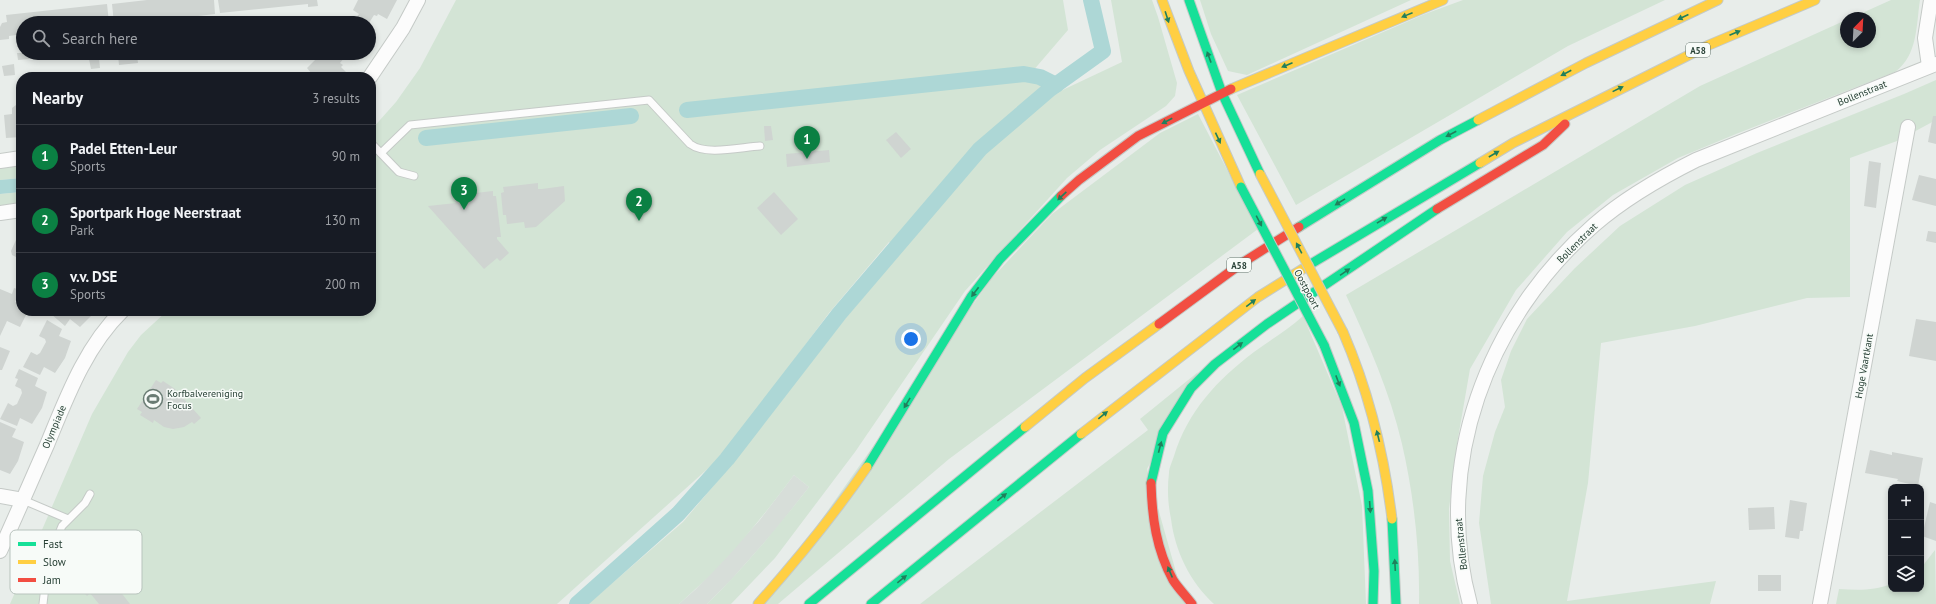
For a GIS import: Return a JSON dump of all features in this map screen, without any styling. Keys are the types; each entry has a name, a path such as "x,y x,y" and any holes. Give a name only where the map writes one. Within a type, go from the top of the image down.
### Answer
{"main road":[{"name":"Oostpoort","path":"1162,0 1172,33 1202,103 1241,187 1324,345 1354,423 1368,491 1374,571 1373,604"},
{"name":"Oostpoort","path":"1189,0 1222,93 1260,174 1352,351 1372,414 1384,461 1393,530 1396,604"},
{"path":"758,604 807,548 846,498 882,445 971,297 1000,259 1044,212 1079,180 1138,136 1222,93 1443,0"},
{"name":"A58","path":"809,604 1085,378 1242,263 1440,140 1586,63 1718,0"},
{"name":"A58","path":"871,604 1111,409 1258,297 1337,247 1513,143 1709,45 1816,0"},
{"name":"A58","path":"1192,604 1173,580 1156,539 1152,514 1151,482 1164,433 1191,388 1215,364 1267,324 1442,206 1543,145 1583,107"}],"street":[{"path":"373,72 403,28 418,0"},
{"path":"1931,0 1925,44 1932,65"},
{"name":"Bollenstraat","path":"1470,604 1459,546 1458,513 1459,479 1470,418 1486,374 1504,334 1542,280 1594,224 1624,201 1670,173 1696,160 1932,65"},
{"name":"Hoge Vaartkant","path":"1820,604 1908,127"},
{"path":"0,160 16,158"},
{"path":"0,213 16,211"},
{"name":"Olympiade","path":"0,551 82,366 100,338 118,316"},
{"path":"0,496 23,500"}],"lane":[{"path":"381,153 410,125 649,100 690,144 698,149 708,150 760,146"},
{"path":"376,148 398,172 414,176"},
{"path":"60,530 68,519 85,503 90,494"},
{"path":"23,500 68,519"},
{"path":"43,604 44,594"}],"shaded area":[{"path":"794,475 809,487 777,528 731,580 707,604 679,604 696,589 759,521"}],"green space":[{"path":"456,0 1063,0 1068,30 1026,79 1041,83 1046,88 1045,93 989,136 894,247 889,242 829,313 723,455 557,604 10,604 14,594 142,594 142,530 42,530 92,414 128,352 141,335 162,316 376,316 376,124 396,102 420,68"},
{"path":"1111,0 1152,0 1177,83 1175,96 1166,106 1100,150 1067,178 965,291 855,452 775,558 731,604 707,604 760,547 809,487 794,475 726,559 679,604 588,604 683,522 736,459 844,320 995,141 1052,95 1122,62"},
{"path":"1200,0 1411,0 1247,75 1228,71 1211,34"},
{"path":"1463,0 1665,0 1568,46 1296,205 1237,95 1425,14"},
{"path":"1891,0 1920,0 1915,39 1912,49 1903,65 1895,72 1678,158 1613,195 1567,232 1516,290 1470,369 1458,438 1449,509 1450,561 1460,604 1419,604 1417,544 1413,504 1402,444 1385,387 1346,295 1700,86 1840,23 1840,48 1876,48 1876,12 1864,12"},
{"path":"1936,80 1936,120 1897,141 1850,158 1850,297 1807,298 1695,326 1601,343 1588,483 1567,601 1716,581 1710,604 1491,604 1479,523 1483,476 1495,432 1505,407 1501,380 1511,351 1527,319 1575,268 1620,226 1685,185 1757,153"},
{"path":"1198,114 1258,229 949,459 778,604 762,604 991,279 1052,214 1160,133"},
{"path":"16,162 16,178 0,180 0,164"},
{"path":"16,192 16,206 0,208 0,194"},
{"path":"1303,316 1342,407 1362,506 1366,604 1214,604 1205,595 1191,576 1176,543 1169,502 1168,485 1170,467 1187,425 1205,398 1216,385 1241,363"},
{"path":"1198,372 1147,469 1185,604 920,604 1148,430 1140,419"},
{"path":"1935,550 1936,604 1836,604 1839,589 1872,589 1888,585 1888,592 1924,592 1924,564"}],"water":[{"path":"16,178 16,192 0,194 0,180"}],"building":[{"path":"147,0 214,0 215,14 198,16 113,16 112,4"},
{"path":"218,0 317,0 318,6 308,7 308,4 220,13"},
{"path":"358,0 397,0 387,19 378,14 377,16 357,16 359,14 353,10"},
{"path":"107,4 108,16 16,16 16,35 9,36 9,39 0,40 0,27 2,23 7,22 6,15"},
{"path":"89,60 99,60 100,68 91,69"},
{"path":"118,60 138,60 138,63 119,65"},
{"path":"315,60 342,60 340,63 343,65 341,67 346,72 310,72 307,68"},
{"path":"14,64 15,75 4,76 2,66"},
{"path":"16,105 16,137 6,138 4,115 12,114 12,108"},
{"path":"1933,116 1936,116 1936,144 1928,142"},
{"path":"764,126 771,126 773,140 765,141"},
{"path":"896,132 911,149 901,158 886,140"},
{"path":"829,150 830,162 787,167 786,154"},
{"path":"1869,161 1881,163 1876,208 1864,206"},
{"path":"1919,175 1936,179 1936,206 1912,200"},
{"path":"538,183 538,189 564,186 565,201 536,227 525,228 524,222 507,224 506,215 503,215 501,193 504,192 503,187"},
{"path":"493,191 493,196 496,196 501,237 497,237 497,239 509,253 500,261 497,258 484,269 428,206 456,203 455,201 459,200 458,195"},
{"path":"774,192 798,219 781,235 757,208"},
{"path":"1928,231 1936,232 1936,243 1926,241"},
{"path":"16,240 16,257 12,255 11,251"},
{"path":"14,288 16,289 16,316 26,316 20,327 7,321 0,336 0,289 12,294"},
{"path":"53,316 91,316 80,327 70,319 65,326"},
{"path":"1916,319 1936,322 1936,361 1909,356"},
{"path":"47,320 62,329 59,336 71,341 65,358 55,373 44,367 40,375 23,367 31,352 37,355 40,353 46,342 45,339 39,336"},
{"path":"0,347 10,351 2,370 0,370"},
{"path":"19,369 38,378 35,386 47,392 42,408 32,424 20,418 17,426 0,419 8,403 13,406 17,404 22,393 21,389 15,386 18,379 15,378"},
{"path":"156,380 161,383 163,381 175,389 201,418 194,424 192,422 184,427 173,429 164,427 154,420 153,423 140,415 142,412 137,409"},
{"path":"0,422 16,429 12,437 24,442 18,461 10,474 0,470"},
{"path":"1870,450 1892,455 1892,452 1923,458 1918,484 1910,484 1897,481 1898,479 1865,473"},
{"path":"1790,500 1807,503 1803,531 1800,531 1799,539 1785,537"},
{"path":"1930,502 1936,504 1936,541 1924,537 1924,528"},
{"path":"1774,507 1775,529 1749,530 1748,508"},
{"path":"1758,575 1781,575 1781,591 1758,591"},
{"path":"91,594 122,594 130,604 99,604"}],"waterway":[{"path":"577,604 678,514 727,459 839,314 980,149 1050,89 1103,51 1091,0"},
{"path":"687,110 1024,74 1040,77 1056,85"},
{"path":"426,138 631,116"}],"traffic: fast":[{"path":"1189,0 1222,93 1260,174"},
{"path":"1299,227 1440,140 1478,120"},
{"path":"1309,265 1480,163"},
{"path":"1241,187 1324,345"},
{"path":"867,467 971,297 1000,259 1061,196"},
{"path":"1151,483 1163,433 1191,388 1215,364 1267,324 1437,209"},
{"path":"1324,345 1354,423 1368,491 1374,571 1373,604"},
{"path":"809,604 1025,427"},
{"path":"871,604 1081,434"},
{"path":"1392,519 1396,604"}],"traffic: slow":[{"path":"1162,0 1189,71 1241,187"},
{"path":"1231,89 1443,0"},
{"path":"1478,120 1586,63 1718,0"},
{"path":"1480,163 1513,143 1709,45 1815,0"},
{"path":"1260,174 1343,332"},
{"path":"1081,434 1258,297 1309,265"},
{"path":"1025,427 1085,378 1159,324"},
{"path":"1343,332 1368,400 1385,470 1392,519"},
{"path":"758,604 815,537 867,467"}],"traffic: jam":[{"path":"1061,196 1079,180 1138,136 1231,89"},
{"path":"1437,209 1543,145 1565,124"},
{"path":"1159,324 1242,263 1299,227"},
{"path":"1151,483 1152,508 1156,533 1163,557 1173,580 1192,604"}],"place":[{"name":"Padel Etten-Leur","path":"807,159"},
{"name":"v.v. DSE","path":"464,210"},
{"name":"Sportpark Hoge Neerstraat","path":"639,221"},
{"name":"Korfbalvereniging Focus","path":"153,399"}]}
